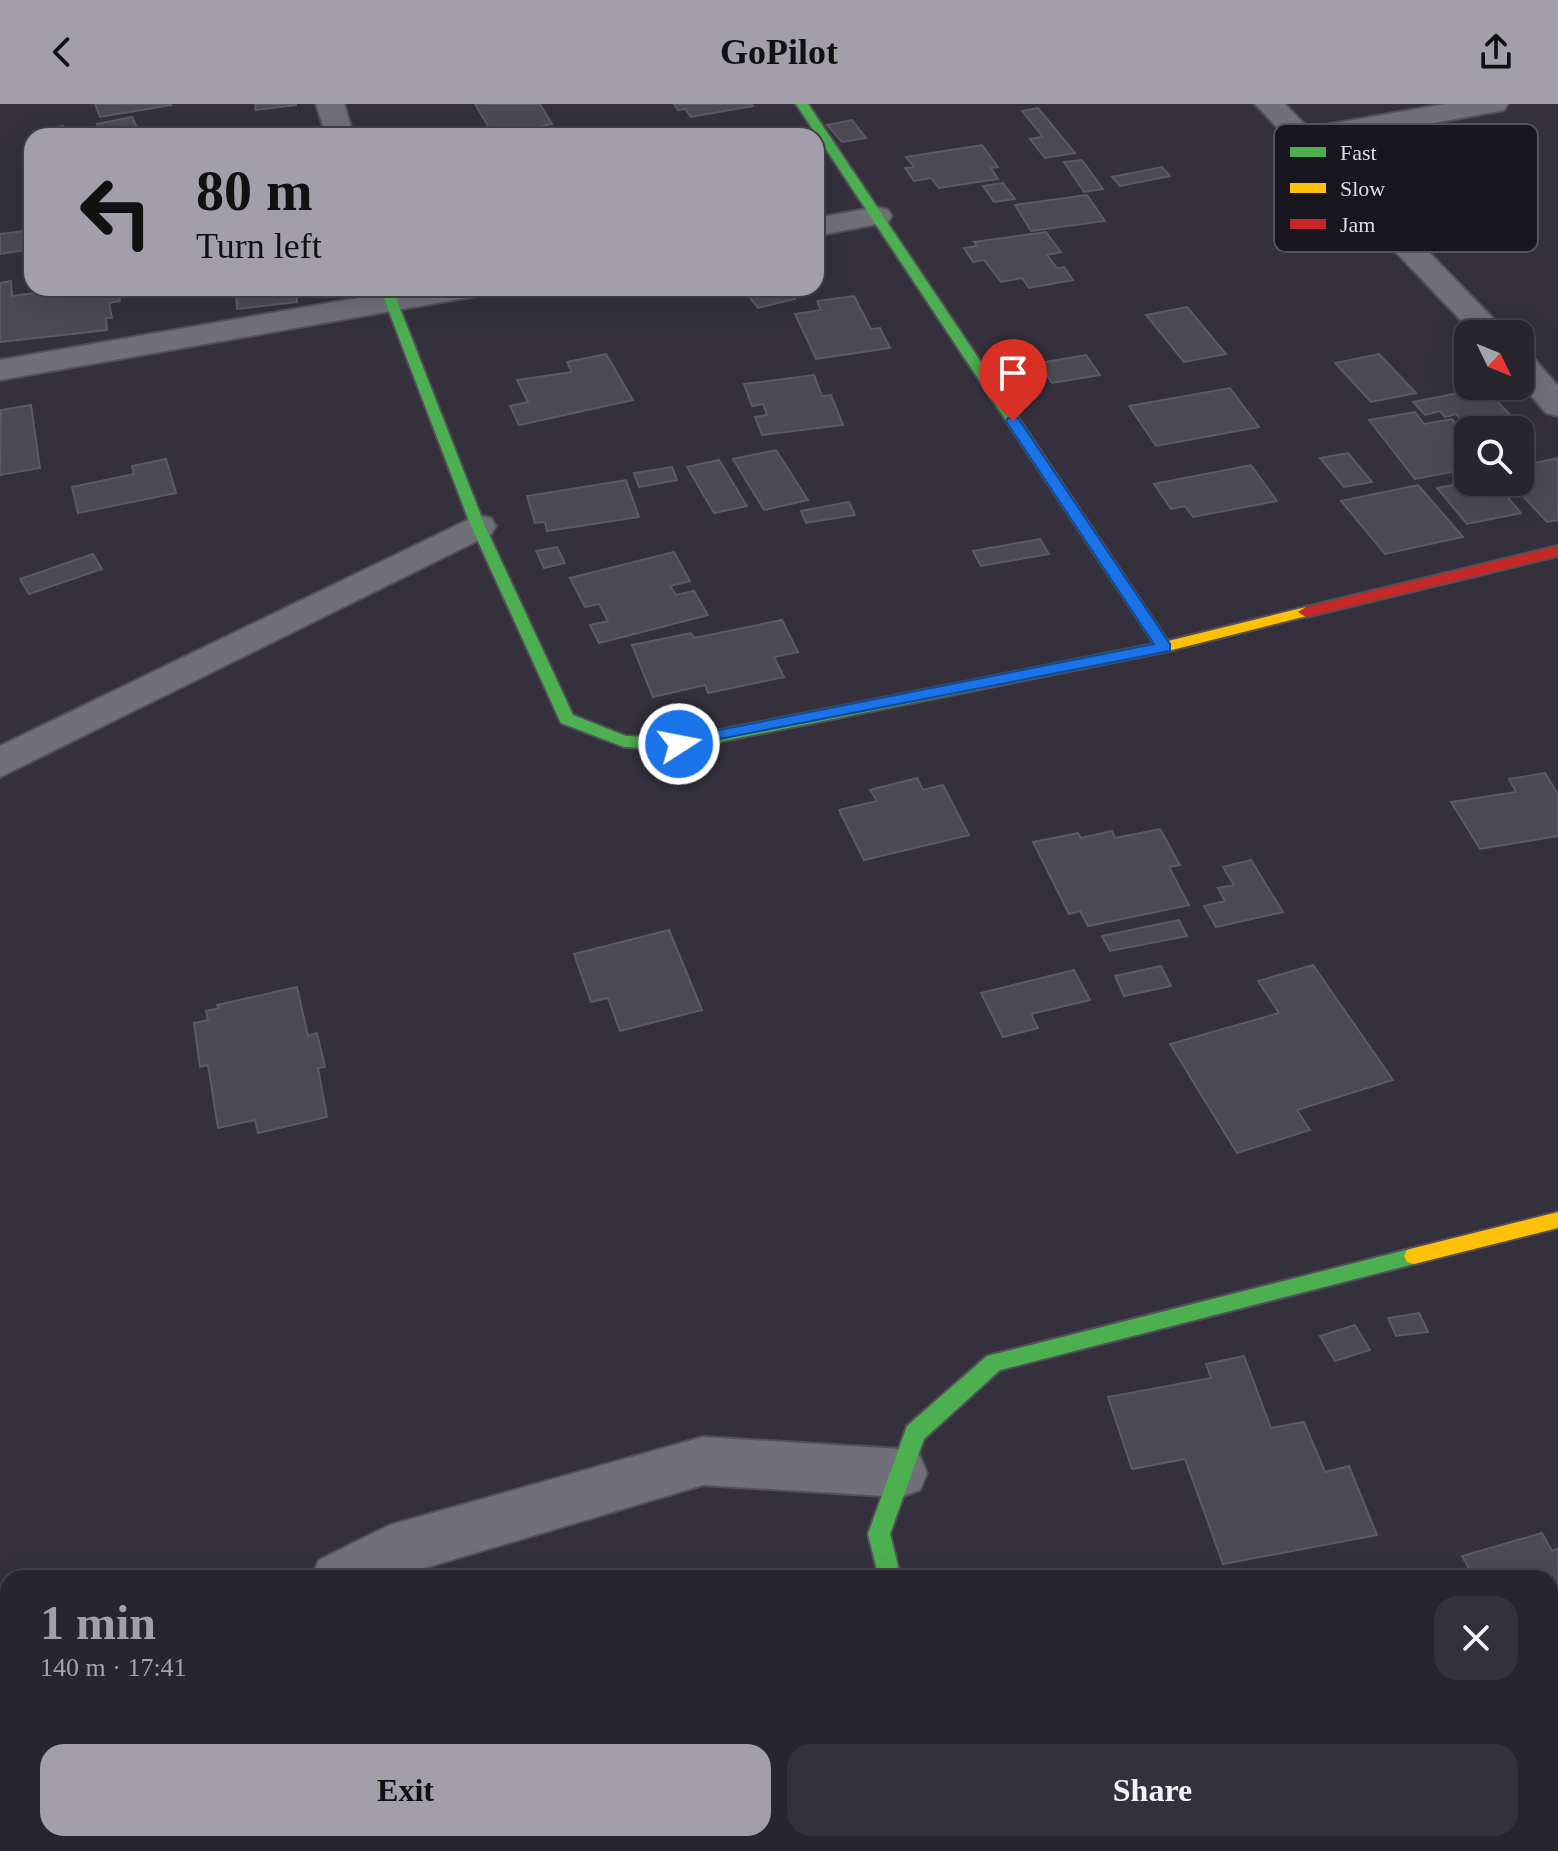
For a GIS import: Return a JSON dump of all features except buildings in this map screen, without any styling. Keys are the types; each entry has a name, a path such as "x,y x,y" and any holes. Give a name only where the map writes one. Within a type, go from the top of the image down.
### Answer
{"street":[{"path":"330,104 338,128"},
{"path":"802,104 818,128"},
{"path":"1269,104 1287,124"},
{"path":"1380,124 1494,104"},
{"path":"824,137 1164,647"},
{"path":"824,226 877,216"},
{"path":"1412,252 1478,320"},
{"path":"0,370 383,296"},
{"path":"388,296 478,526 567,719 624,741 679,744 1164,647 1558,551"},
{"path":"1534,379 1558,406"},
{"path":"0,763 478,526"},
{"path":"888,1570 879,1534 915,1433 994,1362 1558,1220"},
{"path":"353,1570 390,1550 703,1461 901,1473"}],"traffic: fast":[{"path":"802,104 818,128"},
{"path":"824,137 1164,647"},
{"path":"389,296 478,526 567,719 624,741 679,744 975,685"},
{"path":"888,1570 879,1534 915,1433 994,1362 1414,1256"}],"traffic: slow":[{"path":"975,685 1164,647 1306,612"},
{"path":"1414,1256 1558,1220"}],"traffic: jam":[{"path":"1306,612 1558,551"}],"route":[{"path":"679,744 1164,647 1013,421"}]}
